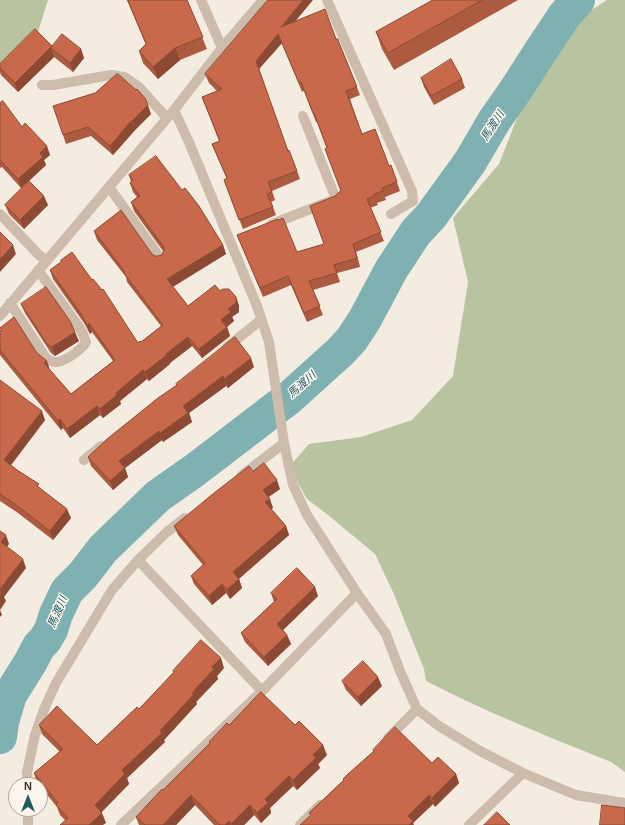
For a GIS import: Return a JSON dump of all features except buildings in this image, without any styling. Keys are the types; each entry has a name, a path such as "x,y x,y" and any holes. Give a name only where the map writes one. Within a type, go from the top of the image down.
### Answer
{"street":[{"path":"201,0 222,48"},
{"path":"0,316 174,110 222,48 263,0"},
{"path":"327,0 412,191 413,201 391,214"},
{"path":"42,85 53,85 111,75 124,77 140,87 167,118"},
{"path":"174,110 233,240 269,342 284,443 293,485 306,515 386,634 417,709 439,726 480,752 522,773 576,795 625,803"},
{"path":"265,227 336,199 303,116"},
{"path":"109,187 161,259"},
{"path":"0,214 38,254 47,261"},
{"path":"10,303 46,358 51,361 57,362 66,359 84,346 86,342 84,334 38,270"},
{"path":"218,353 261,320"},
{"path":"84,460 108,440"},
{"path":"235,481 284,443"},
{"path":"28,777 35,735 45,707 56,683 112,590 138,560 167,532 192,514"},
{"path":"138,560 262,691"},
{"path":"121,825 262,691 358,593"},
{"path":"383,742 417,709"},
{"path":"469,825 522,773"},
{"path":"300,825 328,797"}],"green space":[{"path":"0,0 48,0 33,48 0,74"},
{"path":"607,0 625,0 625,772 611,762 495,714 426,681 424,669 393,592 375,554 307,499 289,467 309,444 361,437 412,420 453,376 468,282 453,218 499,164 523,103 570,24"}],"waterway":[{"name":"馬渡川","path":"0,737 2,722 10,695 39,646 51,630 56,614 67,591 83,575 103,549 158,496 195,470 289,398 340,352 352,339 365,319 391,270 416,232 431,216 470,162 494,121 564,16 578,0"}]}
